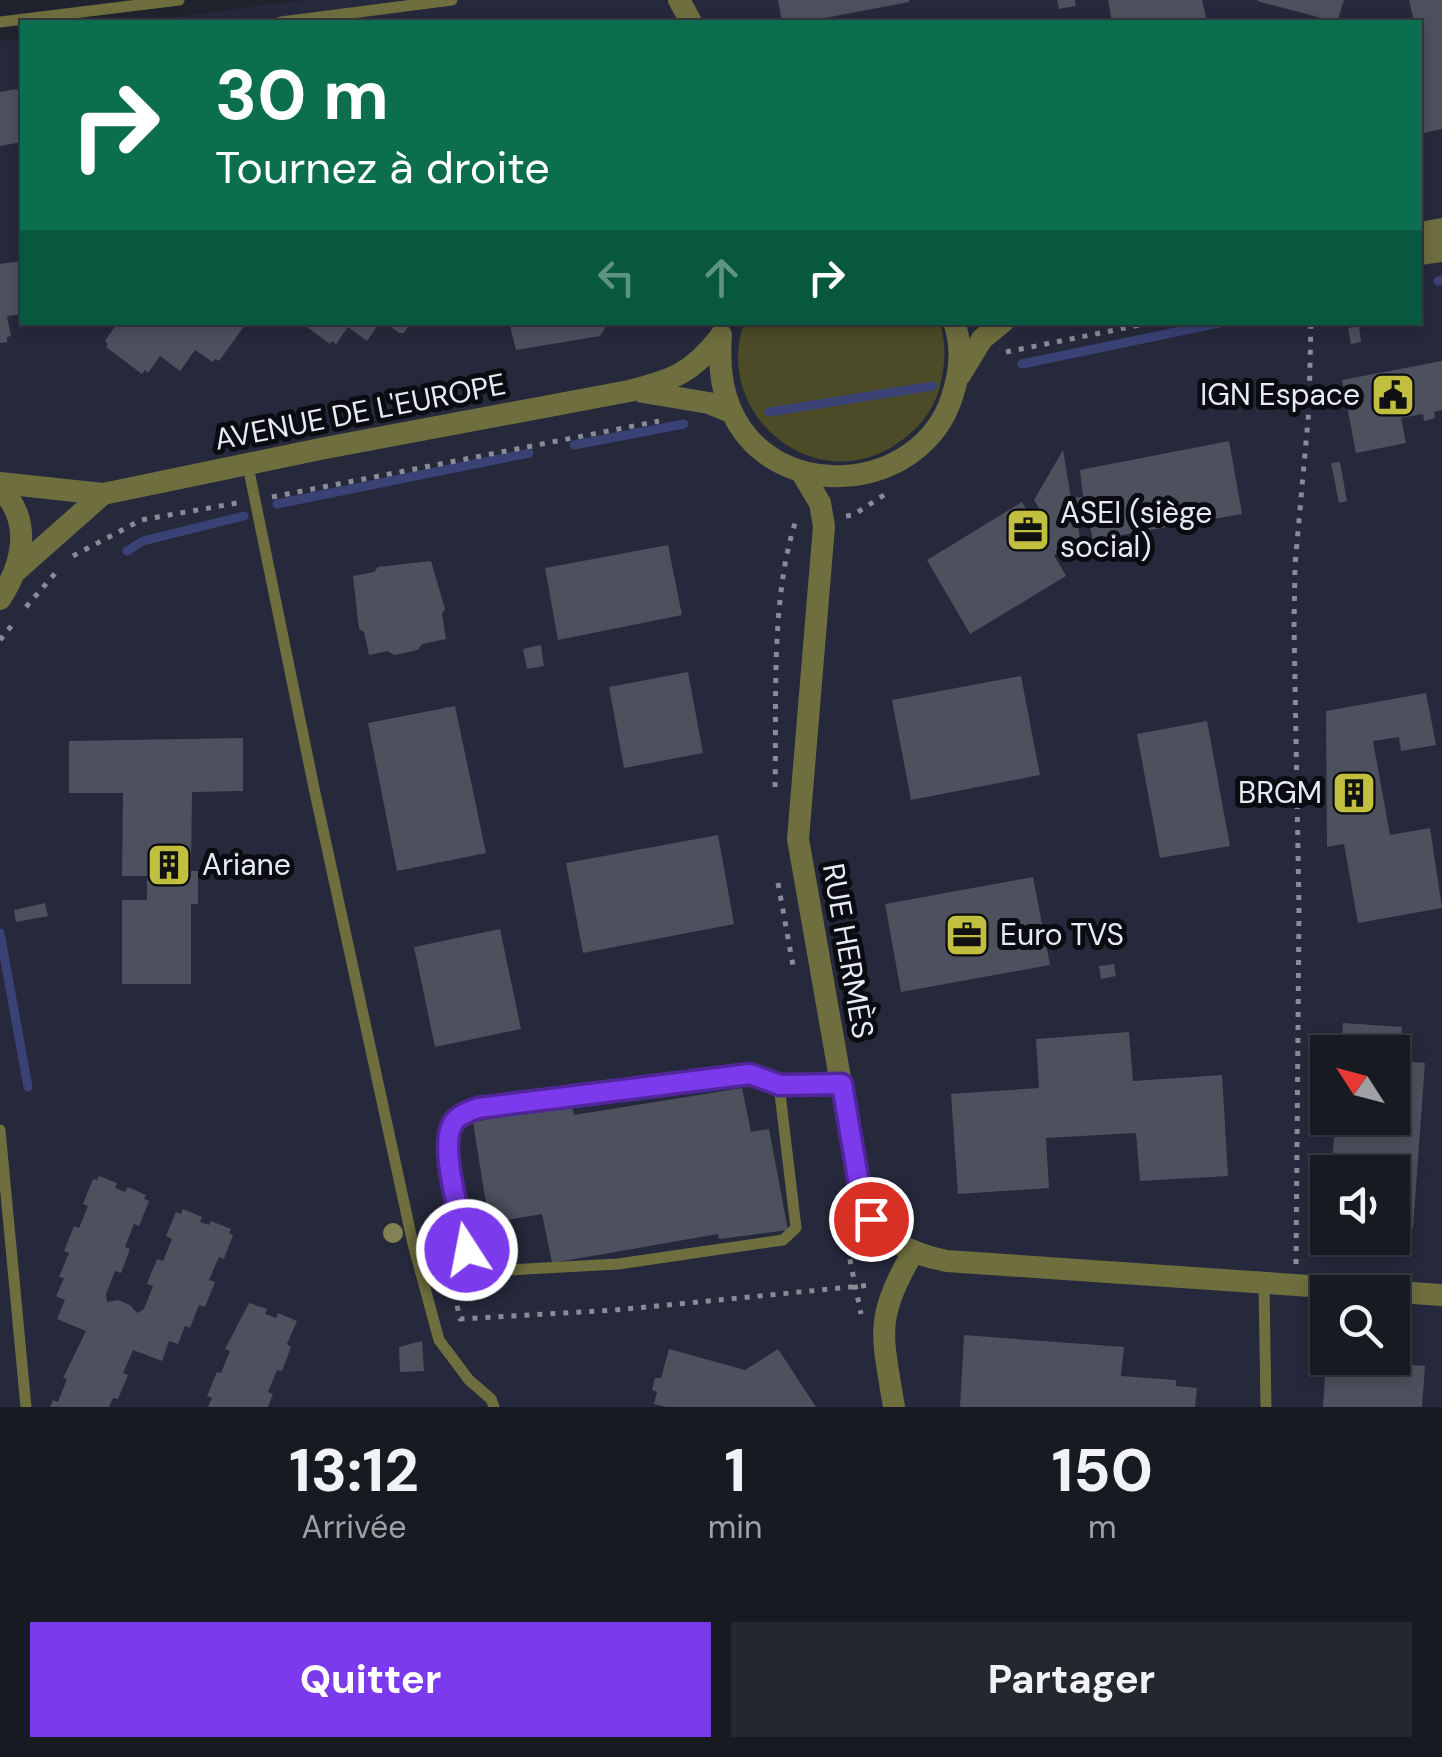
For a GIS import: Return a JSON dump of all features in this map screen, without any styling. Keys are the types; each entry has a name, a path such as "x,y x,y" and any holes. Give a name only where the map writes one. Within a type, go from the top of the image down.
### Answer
{"street":[{"path":"955,325 960,375"},
{"path":"722,330 720,375 732,412 749,438 773,458 802,472 829,478 858,477 895,465 926,442 948,411 960,375 982,340 1000,325"},
{"name":"AVENUE DE L'EUROPE","path":"0,486 103,494 630,391 671,381 688,371 722,330"},
{"name":"AVENUE DE L'EUROPE","path":"630,391 709,403 732,412"},
{"name":"RUE HERMÈS","path":"802,472 826,522 798,839 862,1202 882,1232 913,1252 946,1261 1442,1295"},
{"path":"826,522 846,487 858,477"},
{"name":"AVENUE DE L'EUROPE","path":"0,486 14,506 21,528 16,571"},
{"name":"AVENUE DE L'EUROPE","path":"0,599 16,571 103,494"},
{"path":"894,1407 882,1331 894,1285 913,1252"}],"lane":[{"path":"0,22 179,0"},
{"path":"297,20 452,0"},
{"path":"248,466 318,808 413,1244 438,1340 494,1407"},
{"path":"780,1085 796,1228 783,1240 618,1264 490,1271 475,1264 467,1250 447,1146 451,1126 461,1114 478,1108 750,1074 780,1085 842,1084"},
{"path":"0,1130 26,1407"},
{"path":"1264,1284 1266,1407"}],"path":[{"path":"992,354 1140,325"},
{"path":"1296,1287 1299,908 1294,626 1311,325"},
{"path":"0,640 66,560 141,520 669,419"},
{"path":"826,522 854,516 885,494"},
{"path":"413,1244 444,1242 460,1318 615,1310 848,1285 894,1285"}],"shaded area":[{"path":"306,0 1442,0 1442,1407 0,1407 0,41 20,38 20,325 1422,325 1422,20 152,20"},
{"path":"744,325 940,325 944,340 936,398 911,432 867,458 835,461 805,454 778,439 757,416 743,389 738,357"}],"building":[{"path":"778,0 909,0 814,20 782,20"},
{"path":"1057,0 1075,0 1076,6 1059,9"},
{"path":"1108,0 1202,0 1207,20 1112,20"},
{"path":"1257,0 1344,0 1338,20 1329,20"},
{"path":"1409,0 1442,0 1442,129 1422,134 1422,20 1414,20"},
{"path":"16,89 20,93 20,142 0,146 0,92"},
{"path":"20,261 20,314 7,316 11,336 0,343 0,264"},
{"path":"116,325 245,325 219,361 213,362 195,350 180,371 160,356 148,373 145,370 142,374 106,347 105,341"},
{"path":"304,325 378,325 367,341 348,327 336,344 330,344"},
{"path":"388,325 409,325 404,333"},
{"path":"510,325 607,325 600,336 516,350"},
{"path":"1359,326 1361,342 1351,344 1348,328"},
{"name":"IGN Espace","path":"1442,361 1442,410 1434,412 1435,418 1424,421 1423,414 1401,418 1406,443 1356,453 1342,380"},
{"name":"ASEI (siège social)","path":"1229,441 1242,514 1093,540 1086,509 1076,515 1080,538 1054,555 1066,576 970,634 927,560 1022,502 1033,521 1043,515 1034,500 1063,450 1071,498 1083,497 1080,470"},
{"path":"1340,462 1347,501 1339,503 1331,463"},
{"path":"668,545 682,615 558,640 545,568"},
{"path":"431,561 445,609 442,614 446,639 394,655 388,651 369,655 364,632 359,629 353,576 374,572 378,567"},
{"path":"541,645 544,666 527,669 523,649"},
{"path":"688,672 703,753 624,768 609,687"},
{"path":"1021,676 1040,775 911,800 892,700"},
{"path":"1426,693 1436,745 1401,751 1399,737 1373,741 1390,835 1430,828 1442,908 1358,923 1344,844 1327,847 1326,711"},
{"path":"455,706 486,853 397,871 368,723"},
{"path":"1207,721 1230,846 1160,858 1137,734"},
{"name":"Ariane","path":"243,738 243,791 192,792 191,871 198,871 198,904 191,904 191,984 122,984 122,900 147,900 147,876 122,876 123,793 69,793 69,741"},
{"path":"718,835 734,924 583,953 566,863"},
{"name":"Euro TVS","path":"1033,877 1050,965 901,992 885,904"},
{"path":"45,903 48,916 16,922 14,910"},
{"path":"500,929 521,1029 435,1047 414,947"},
{"path":"1114,964 1116,976 1101,979 1099,966"},
{"path":"1343,1023 1402,1027 1402,1035 1342,1035"},
{"path":"1129,1032 1133,1081 1222,1075 1228,1176 1140,1181 1136,1133 1046,1138 1049,1188 958,1194 951,1094 1039,1088 1036,1039"},
{"path":"1410,1062 1425,1063 1413,1228 1410,1155 1333,1155 1334,1135 1410,1135"},
{"path":"742,1088 751,1132 769,1129 788,1230 719,1239 718,1234 552,1263 542,1214 489,1223 473,1122 572,1105 574,1115"},
{"path":"99,1176 117,1183 115,1188 125,1192 128,1187 146,1195 144,1199 149,1201 139,1226 134,1224 125,1247 130,1249 121,1273 115,1271 107,1302 118,1300 137,1313 144,1309 153,1286 147,1284 157,1259 163,1261 172,1239 166,1236 176,1212 181,1214 183,1209 202,1217 200,1222 209,1225 211,1221 231,1229 229,1233 233,1235 224,1259 219,1257 209,1280 215,1282 205,1307 199,1305 178,1344 169,1341 162,1361 133,1350 118,1399 113,1398 109,1407 50,1407 53,1400 58,1402 67,1379 63,1378 86,1331 57,1319 65,1300 56,1296 69,1253 64,1251 88,1206 83,1204 93,1179"},
{"path":"249,1303 267,1309 265,1314 276,1318 278,1313 297,1321 282,1371 277,1370 268,1392 273,1394 268,1407 208,1407 212,1398 207,1396 230,1351 225,1349"},
{"path":"964,1335 1124,1347 1121,1376 1176,1380 1176,1386 1197,1388 1195,1407 960,1407"},
{"path":"422,1341 424,1371 400,1372 399,1347"},
{"path":"669,1349 745,1370 778,1349 816,1407 654,1404 655,1378 661,1378"},
{"path":"1410,1365 1425,1366 1422,1407 1323,1407 1325,1375 1410,1375"}],"waterway":[{"path":"1438,281 1442,280"},
{"path":"1022,364 1210,325"},
{"path":"769,412 933,386"},
{"path":"574,445 684,424"},
{"path":"277,504 529,453"},
{"path":"127,551 143,541 244,516"},
{"path":"0,933 28,1087"}],"place":[{"name":"IGN Espace","path":"1393,395"},
{"name":"ASEI (siège social)","path":"1028,530"},
{"name":"BRGM","path":"1354,793"},
{"name":"Ariane","path":"169,865"},
{"name":"Euro TVS","path":"967,935"}],"route":[{"path":"467,1250 447,1146 451,1126 461,1114 478,1108 750,1074 780,1085 842,1084 862,1202 871,1219"}]}
